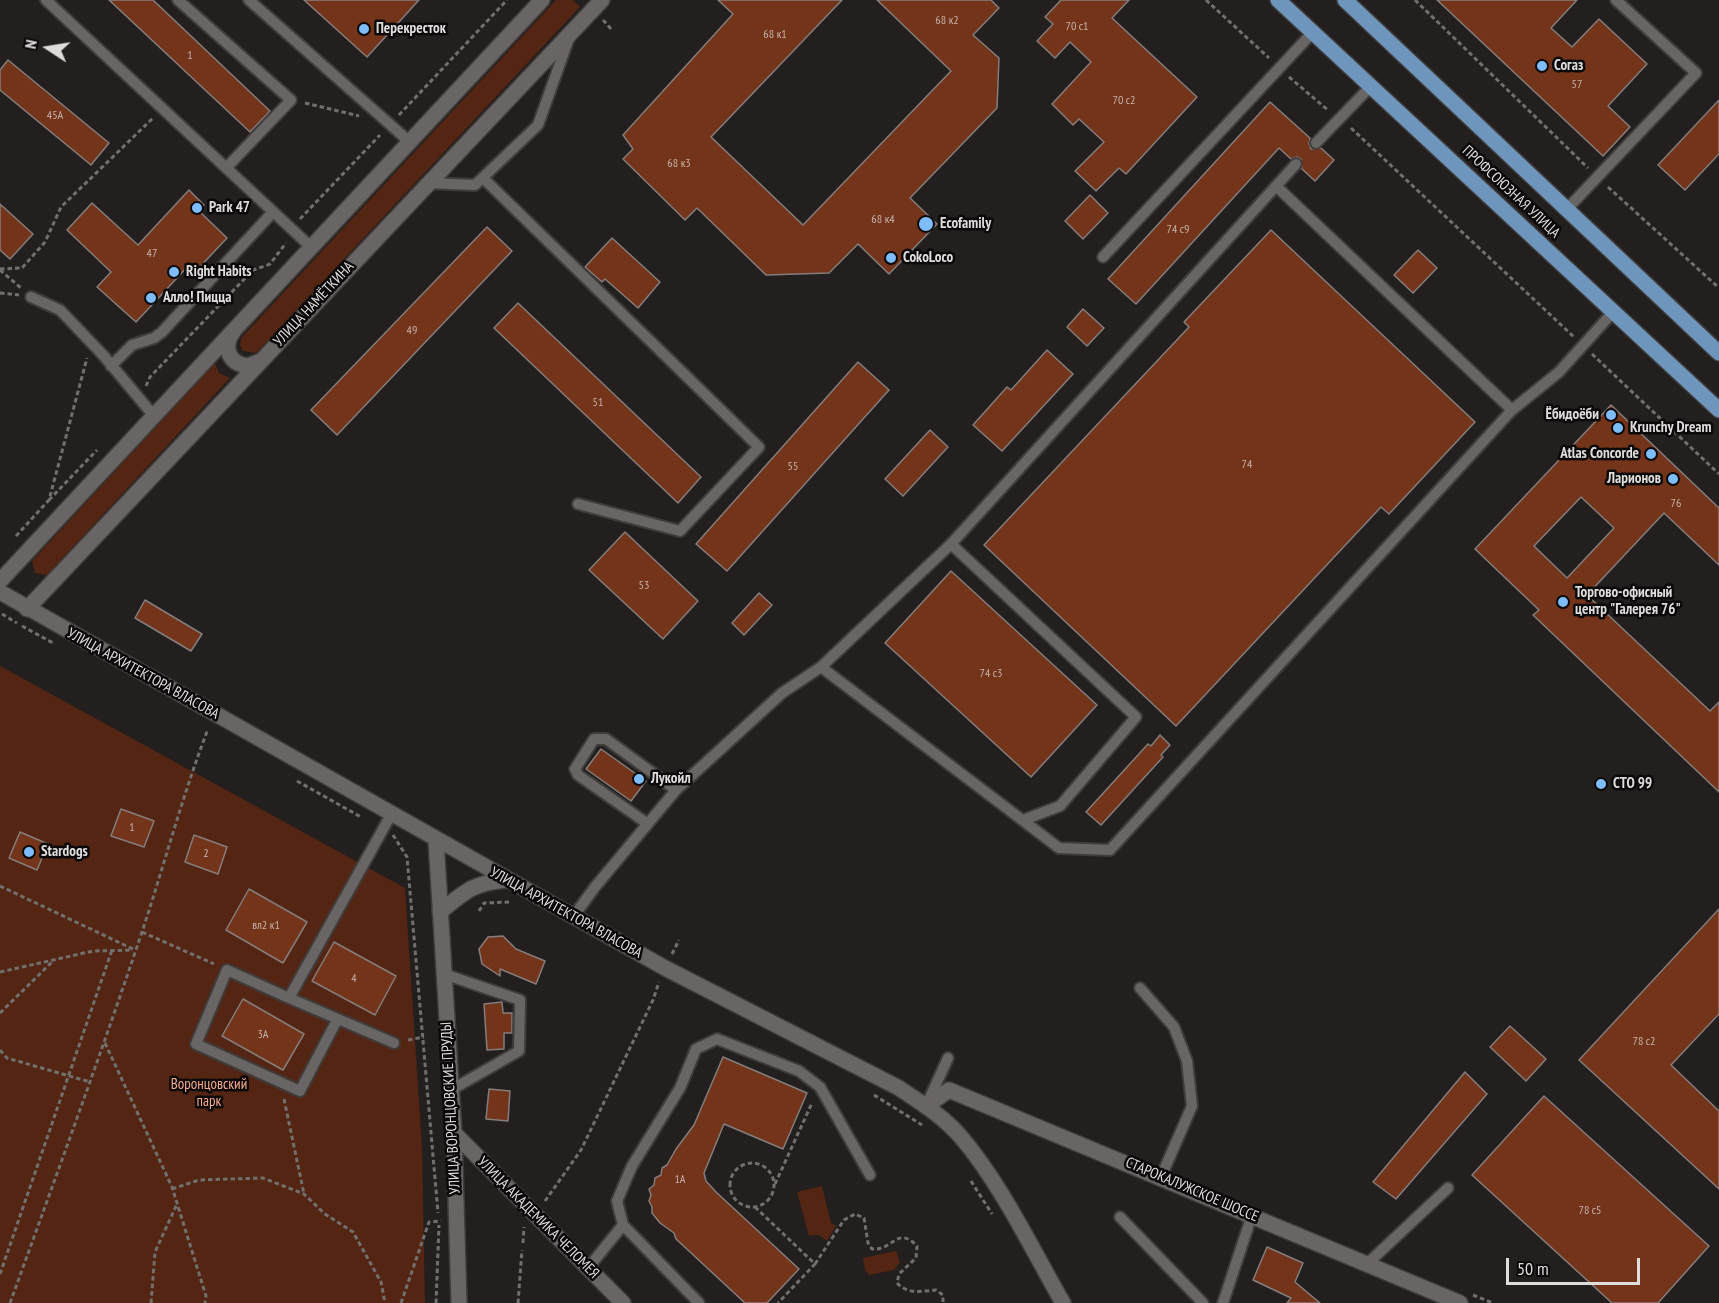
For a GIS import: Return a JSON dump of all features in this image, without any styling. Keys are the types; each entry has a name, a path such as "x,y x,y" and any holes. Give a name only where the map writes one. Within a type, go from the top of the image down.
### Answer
{"main road":[{"name":"ПРОФСОЮЗНАЯ УЛИЦА","path":"1278,0 1719,410"},
{"name":"ПРОФСОЮЗНАЯ УЛИЦА","path":"1345,0 1568,208 1719,353"}],"street":[{"path":"0,581 542,0"},
{"name":"УЛИЦА НАМЁТКИНА","path":"27,609 602,0"},
{"path":"233,332 227,344 230,357 235,362 248,366 261,361"},
{"name":"УЛИЦА АРХИТЕКТОРА ВЛАСОВА","path":"0,592 573,917 665,968 870,1071 926,1106 960,1137 995,1186 1063,1303"},
{"name":"УЛИЦА ВОРОНЦОВСКИЕ ПРУДЫ","path":"436,840 454,1133 459,1303"},
{"path":"440,912 468,889 485,881 508,880"},
{"name":"СТАРОКАЛУЖСКОЕ ШОССЕ","path":"926,1106 949,1090 1460,1303"},
{"name":"УЛИЦА АКАДЕМИКА ЧЕЛОМЕЯ","path":"454,1133 623,1303"}],"lane":[{"path":"46,0 311,247"},
{"path":"178,0 291,100 226,167"},
{"path":"249,0 411,143"},
{"path":"1568,208 1696,73 1616,0"},
{"path":"427,183 479,182 538,125 571,32"},
{"path":"1103,257 1312,32"},
{"path":"1316,143 1371,86"},
{"path":"573,917 595,887 676,790 782,693 821,667 951,544 1296,164"},
{"path":"479,182 759,447 680,531 578,504"},
{"path":"1276,186 1512,410"},
{"path":"111,366 132,345 154,338 162,332 273,212"},
{"path":"31,297 60,310 91,342 154,416"},
{"path":"821,667 1059,848 1110,850 1512,410 1559,372 1614,311"},
{"path":"951,544 1136,717 1060,806 1023,820"},
{"path":"648,824 578,776 575,769 577,762 594,739 606,738 676,790"},
{"path":"289,998 392,813"},
{"path":"337,1020 300,1091 196,1044 227,970 394,1043"},
{"path":"444,974 520,1000 519,1051 451,1090"},
{"path":"1140,988 1174,1027 1187,1061 1192,1106 1161,1177"},
{"path":"699,1303 623,1225 617,1201 632,1166 680,1088 696,1049 717,1039 799,1071 820,1087 870,1175"},
{"path":"926,1106 948,1058"},
{"path":"1366,1264 1448,1188"},
{"path":"1223,1303 1252,1215"},
{"path":"1120,1217 1203,1303"},
{"path":"588,1268 623,1225"}],"path":[{"path":"139,398 150,377 253,270 270,264 286,244 291,229 507,0"},
{"path":"1206,0 1322,107 1341,118 1719,474"},
{"path":"1415,0 1598,177 1719,288"},
{"path":"601,18 612,30"},
{"path":"291,100 391,124"},
{"path":"0,269 22,268 45,242 62,207 163,109"},
{"path":"0,269 31,297"},
{"path":"49,500 91,342"},
{"path":"16,537 98,449"},
{"path":"10,1303 142,932 208,729 218,734"},
{"path":"287,775 396,837 407,857 439,1221 436,1303"},
{"path":"0,886 135,950"},
{"path":"142,932 227,970"},
{"path":"533,1214 581,1150 653,1000 679,940"},
{"path":"0,972 56,959 112,950 135,950"},
{"path":"0,1274 112,950"},
{"path":"0,1013 56,959"},
{"path":"104,1041 172,1189 206,1296 205,1303"},
{"path":"0,1052 8,1058 90,1082"},
{"path":"280,1083 304,1194"},
{"path":"774,1186 770,1172 757,1164 742,1166 736,1171 730,1185 735,1199 748,1207 755,1207 769,1200 820,1087"},
{"path":"172,1189 199,1180 263,1178 304,1194 325,1214 353,1232 381,1282 385,1303"},
{"path":"151,1303 155,1252 177,1204"},
{"path":"755,1207 815,1264"},
{"path":"778,1303 815,1264 844,1220 855,1214 864,1218 868,1243 872,1250 878,1250 901,1237 910,1238 917,1246 916,1258 899,1274 897,1283 903,1289 915,1292 936,1290 943,1295 943,1303"},
{"path":"401,1303 429,1222"},
{"path":"518,1303 522,1250"}],"green space":[{"path":"556,0 573,0 580,7 256,353 243,351 240,345 241,338"},
{"path":"215,363 219,373 230,378 47,575 35,573 32,561"},
{"name":"Воронцовский парк","path":"0,666 405,888 422,1147 425,1303 0,1303"},
{"path":"822,1186 831,1223 836,1226 827,1241 819,1235 809,1236 797,1192"},
{"path":"896,1251 900,1262 894,1270 869,1275 865,1270 863,1258"}],"building":[{"path":"109,0 153,0 270,111 250,132"},
{"name":"Перекресток","path":"304,0 419,0 367,57"},
{"path":"718,0 842,0 711,137 803,225 951,71 877,0 991,0 999,8 973,35 999,58 997,108 910,198 937,224 889,274 858,244 829,273 766,275 697,208 685,220 623,159 633,149 623,135 733,14"},
{"path":"1061,0 1129,0 1112,18 1197,97 1126,174 1119,168 1096,191 1075,171 1104,142 1079,119 1073,125 1052,104 1091,62 1070,42 1055,58 1037,41 1053,24 1045,17"},
{"path":"1437,0 1577,0 1551,28 1572,47 1599,19 1647,64 1608,106 1630,127 1603,156"},
{"path":"8,60 109,143 91,165 0,90 0,70"},
{"path":"1719,100 1719,154 1685,190 1658,165"},
{"path":"1270,102 1310,138 1311,149 1321,148 1334,160 1315,181 1302,169 1301,159 1297,157 1291,159 1279,148 1136,304 1108,279"},
{"path":"189,190 204,205 199,211 227,238 197,270 190,264 136,322 97,287 111,272 67,230 92,203 138,245"},
{"path":"1090,195 1108,213 1083,239 1065,221"},
{"path":"0,204 33,234 10,259 0,250"},
{"path":"487,227 512,251 337,435 311,410"},
{"path":"1271,230 1475,422 1389,514 1381,507 1176,726 984,545 1189,327 1184,322"},
{"path":"612,238 660,282 638,308 605,279 602,282 585,267"},
{"path":"1418,250 1437,268 1413,293 1394,275"},
{"path":"518,303 701,477 678,503 494,328"},
{"path":"1083,309 1104,328 1087,346 1067,327"},
{"path":"1047,350 1073,374 1002,451 973,425 1007,387 1011,390"},
{"path":"858,362 889,390 727,571 696,544"},
{"name":"Торгово-офисный центр \"Галерея 76\"","path":"1611,405 1719,508 1719,565 1664,513 1587,595 1710,711 1719,702 1719,792 1533,615 1539,610 1475,549","holes":["1581,497 1614,528 1567,578 1534,546"]},
{"path":"930,430 948,447 903,496 885,479"},
{"path":"625,532 698,601 663,639 589,570"},
{"path":"951,571 1097,705 1031,777 885,643"},
{"path":"759,593 772,605 744,635 732,623"},
{"path":"145,600 202,634 191,651 135,618"},
{"path":"1160,735 1170,745 1161,755 1163,757 1101,825 1086,812 1148,744 1151,746"},
{"path":"601,749 646,781 631,801 586,769"},
{"path":"121,809 154,821 144,847 111,836"},
{"path":"20,832 48,844 37,870 9,858"},
{"path":"194,835 227,847 218,874 185,862"},
{"path":"249,889 307,922 283,963 226,930"},
{"path":"1719,909 1719,1014 1671,1065 1719,1111 1719,1189 1579,1060"},
{"path":"503,936 516,949 545,961 536,984 500,969 500,976 482,964 479,949 488,937"},
{"path":"334,942 396,976 375,1015 312,981"},
{"path":"243,999 304,1034 283,1070 222,1036"},
{"path":"502,1002 503,1013 512,1013 512,1033 504,1033 504,1049 487,1050 484,1004"},
{"path":"1510,1026 1546,1059 1526,1081 1490,1047"},
{"path":"723,1057 807,1093 783,1149 724,1124 704,1173 706,1181 716,1192 799,1269 767,1303 745,1303 676,1239 674,1233 660,1223 652,1213 649,1201 651,1195 649,1189 694,1125"},
{"path":"1465,1072 1487,1094 1396,1199 1373,1182"},
{"path":"489,1089 510,1091 508,1121 486,1119"},
{"path":"1544,1096 1709,1246 1658,1303 1612,1303 1472,1175"},
{"path":"1267,1247 1303,1263 1295,1282 1320,1303 1287,1303 1291,1298 1253,1280"}],"place":[{"name":"Перекресток","path":"364,29"},
{"name":"Согаз","path":"1542,66"},
{"name":"Park 47","path":"197,208"},
{"name":"Ecofamily","path":"926,224"},
{"name":"CokoLoco","path":"891,258"},
{"name":"Right Habits","path":"174,272"},
{"name":"Алло! Пицца","path":"151,298"},
{"name":"Ёбидоёби","path":"1611,415"},
{"name":"Krunchy Dream","path":"1618,428"},
{"name":"Atlas Concorde","path":"1651,454"},
{"name":"Ларионов","path":"1673,479"},
{"name":"Торгово-офисный центр \"Галерея 76\"","path":"1563,602"},
{"name":"Лукойл","path":"639,779"},
{"name":"СТО 99","path":"1601,784"},
{"name":"Stardogs","path":"29,852"}]}
